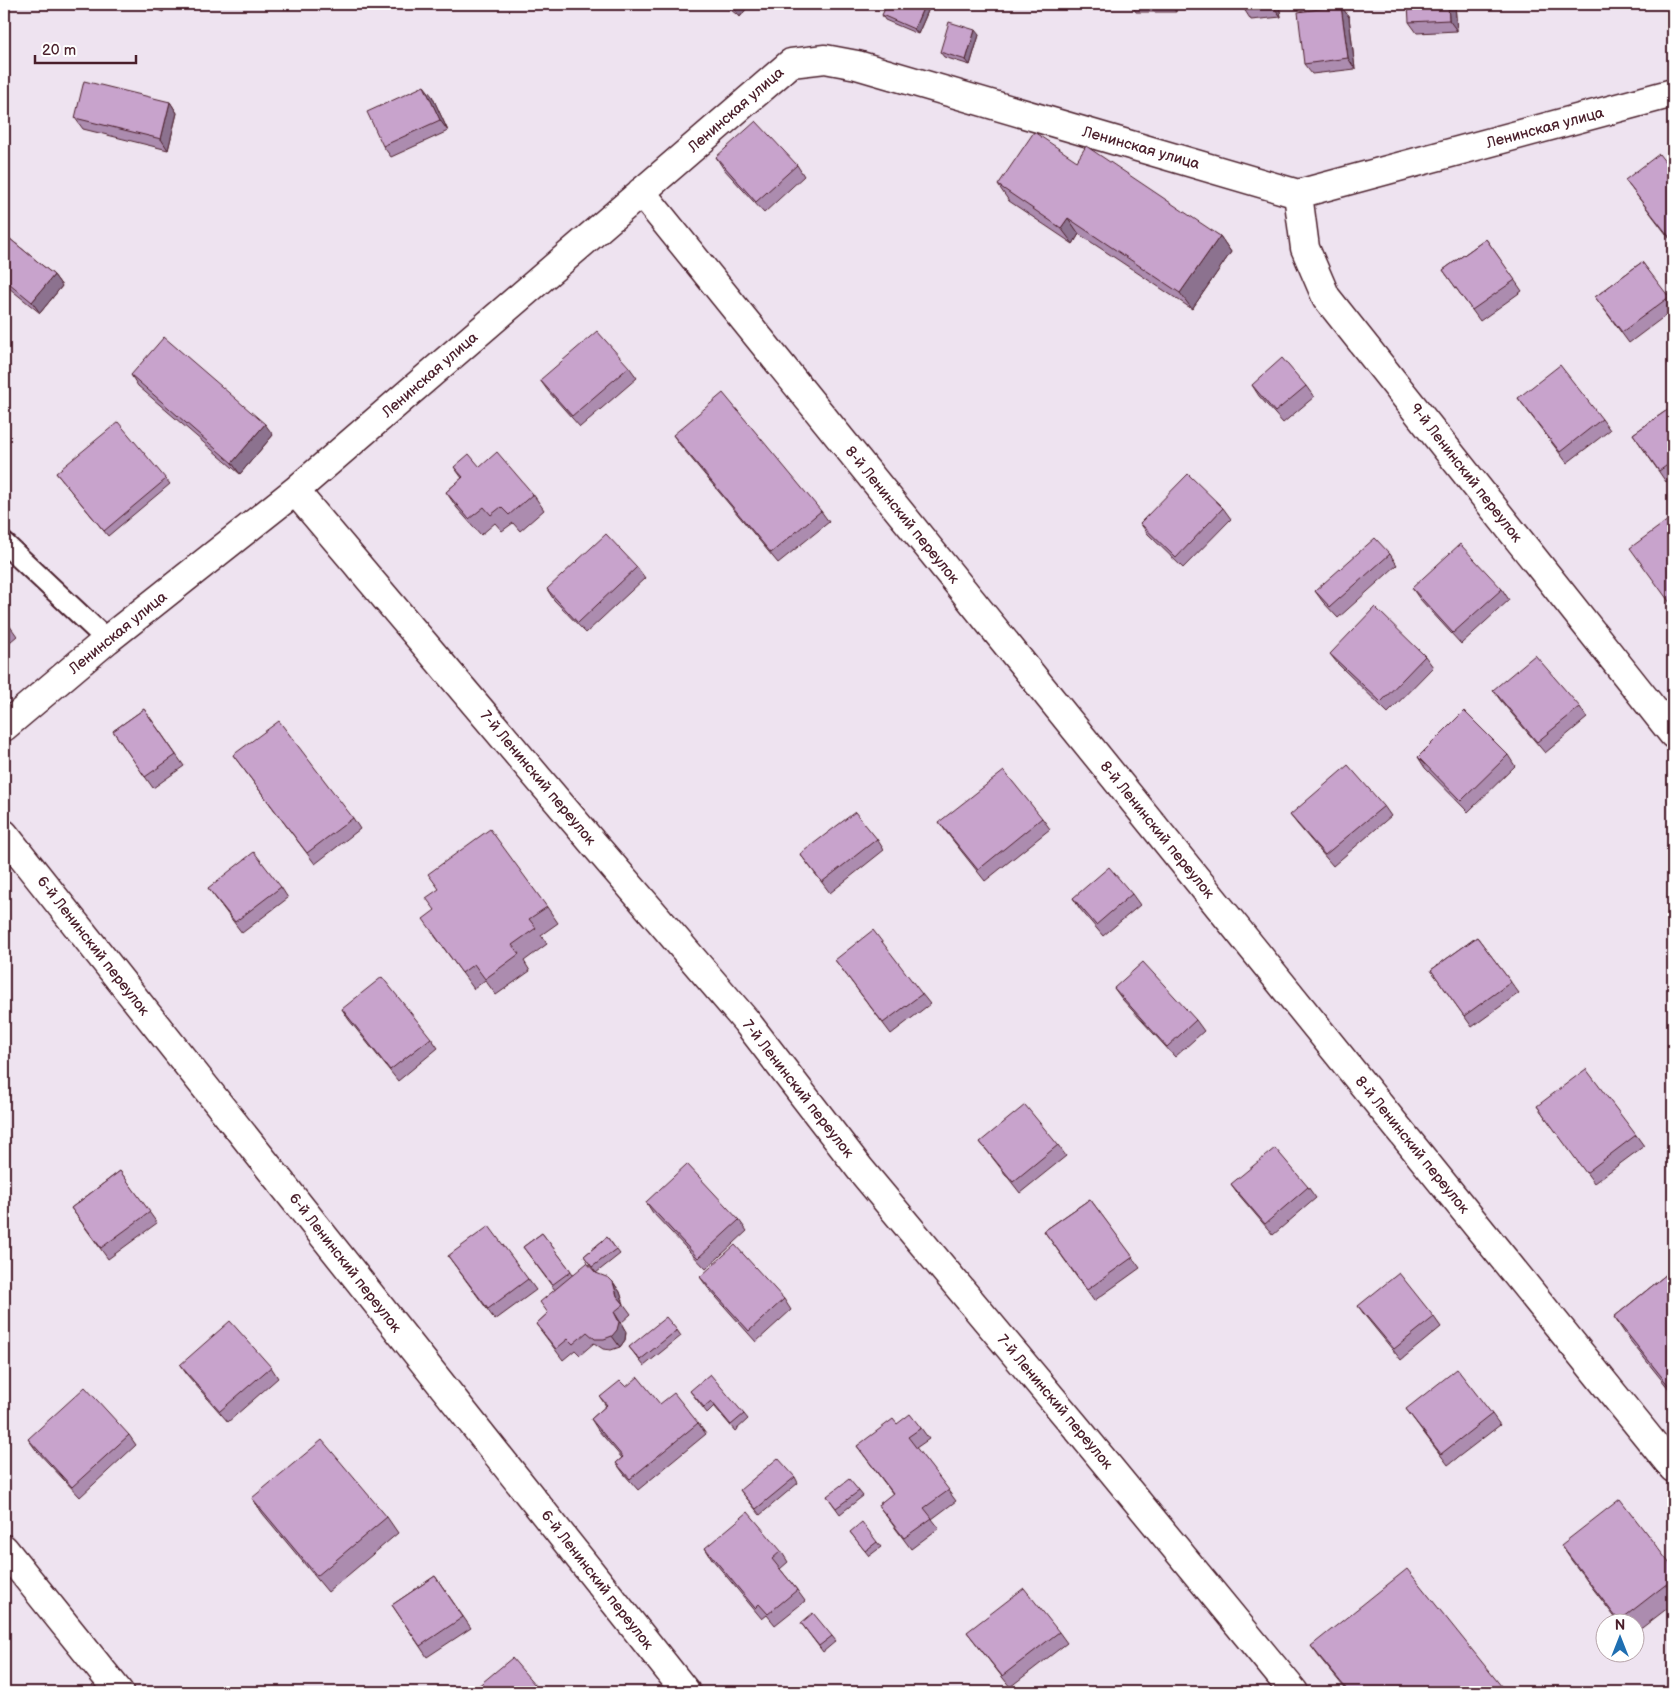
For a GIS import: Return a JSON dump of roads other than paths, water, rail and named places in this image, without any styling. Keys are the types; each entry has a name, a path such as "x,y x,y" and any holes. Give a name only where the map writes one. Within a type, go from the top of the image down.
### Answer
{"street":[{"name":"Ленинская улица","path":"4,727 107,640 295,491 791,62 825,59 866,68 1298,194 1673,93"},
{"name":"8-й Ленинский переулок","path":"641,192 1673,1468"},
{"name":"9-й Ленинский переулок","path":"1298,194 1305,248 1326,297 1673,734"},
{"name":"7-й Ленинский переулок","path":"295,491 746,1021 860,1169 1294,1692"},
{"name":"6-й Ленинский переулок","path":"4,834 686,1692"},
{"path":"4,1549 119,1692"}],"lane":[{"path":"4,543 107,640"}]}
